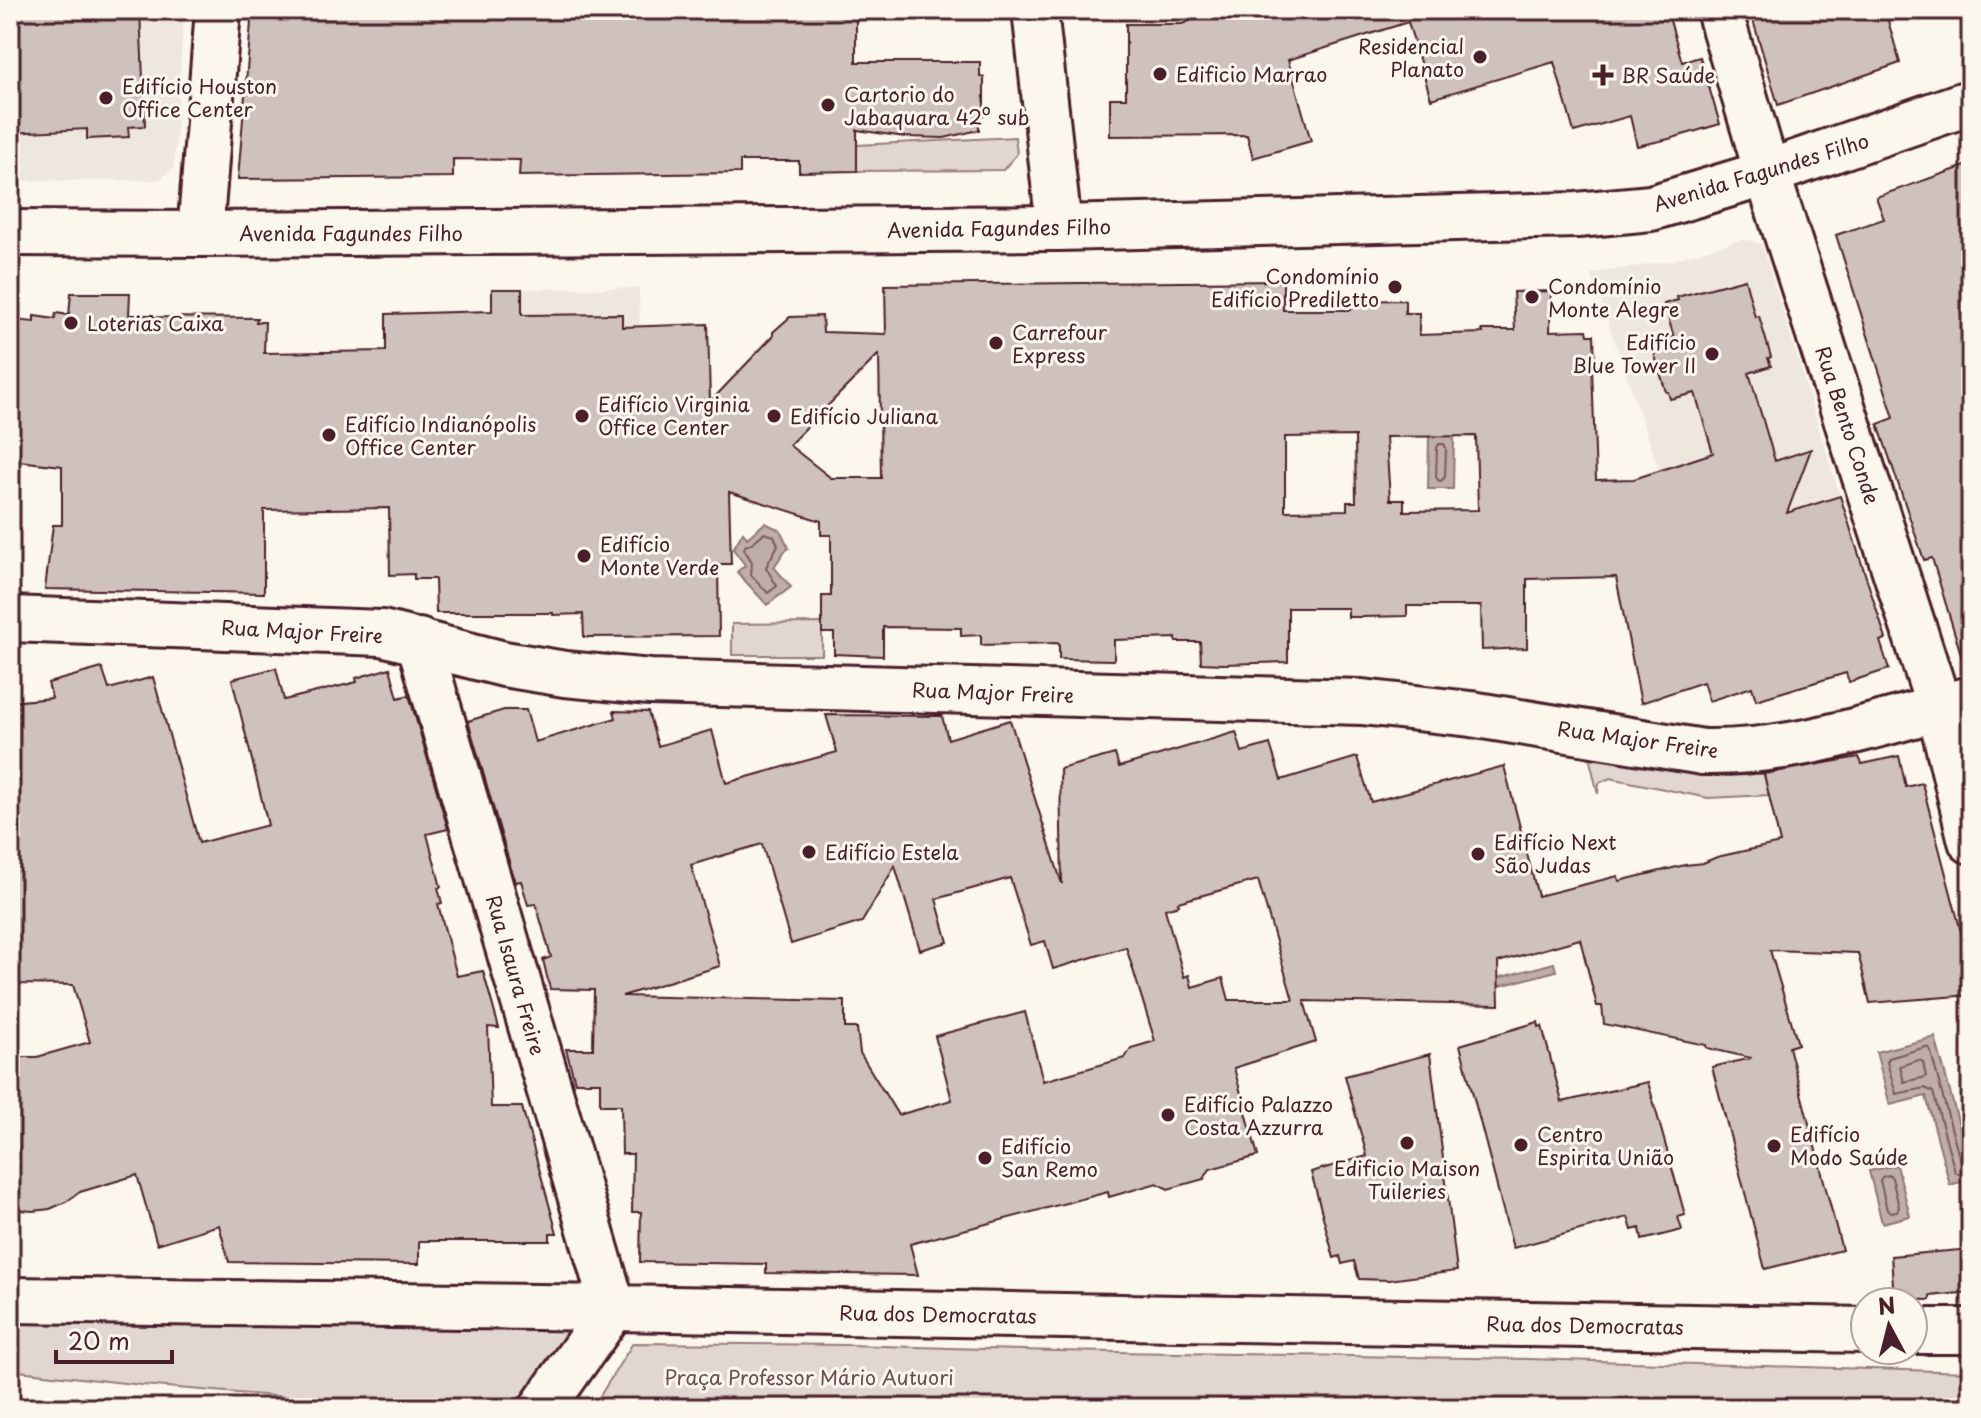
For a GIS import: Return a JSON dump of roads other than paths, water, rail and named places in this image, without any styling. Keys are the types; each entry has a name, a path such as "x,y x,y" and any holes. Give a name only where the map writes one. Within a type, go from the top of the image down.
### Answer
{"street":[{"path":"200,234 218,10"},
{"path":"1035,10 1059,228"},
{"name":"Rua Bento Conde","path":"1719,10 1767,173 1955,703 1971,841"},
{"name":"Avenida Fagundes Filho","path":"10,233 1059,228 1577,215 1651,208 1767,173 1971,102"},
{"name":"Rua Major Freire","path":"10,619 382,633 504,664 565,674 650,682 1362,702 1471,714 1703,752 1734,753 1832,737 1955,703"},
{"name":"Rua Isaura Freire","path":"419,641 613,1308"},
{"name":"Rua dos Democratas","path":"10,1300 1849,1330"},
{"path":"542,1408 613,1308"},
{"path":"1929,1331 1971,1331"}],"water":[{"path":"1429,436 1454,436 1453,489 1428,489"},
{"path":"765,523 780,530 789,548 774,567 791,587 767,605 737,572 745,565 733,549 743,532 747,538"},
{"path":"1554,963 1556,971 1470,994 1468,986"},
{"path":"1935,1037 1971,1169 1971,1179 1950,1185 1926,1096 1890,1105 1876,1052"},
{"path":"1897,1165 1910,1216 1882,1223 1869,1171"}],"place":[{"name":"Residencial Planato","path":"1480,57"},
{"name":"Edificio Marrao","path":"1160,74"},
{"name":"BR Saúde","path":"1603,75"},
{"name":"Edifício Houston Office Center","path":"106,98"},
{"name":"Cartorio do Jabaquara 42º sub","path":"828,105"},
{"name":"Condomínio Edifício Prediletto","path":"1395,287"},
{"name":"Condomínio Monte Alegre","path":"1532,297"},
{"name":"Loterias Caixa","path":"71,323"},
{"name":"Carrefour Express","path":"996,343"},
{"name":"Edifício Blue Tower II","path":"1712,354"},
{"name":"Edifício Virginia Office Center","path":"582,416"},
{"name":"Edifício Juliana","path":"774,416"},
{"name":"Edifício Indianópolis Office Center","path":"329,435"},
{"name":"Edifício Monte Verde","path":"584,556"},
{"name":"Edifício Estela","path":"809,852"},
{"name":"Edifício Next São Judas","path":"1478,854"},
{"name":"Edifício Palazzo Costa Azzurra","path":"1168,1115"},
{"name":"Edificio Maison Tuileries","path":"1407,1143"},
{"name":"Centro Espirita União","path":"1521,1145"},
{"name":"Edifício Modo Saúde","path":"1774,1146"},
{"name":"Edifício San Remo","path":"985,1158"}],"park label":[{"name":"Praça Professor Mário Autuori","path":"809,1377"}]}
